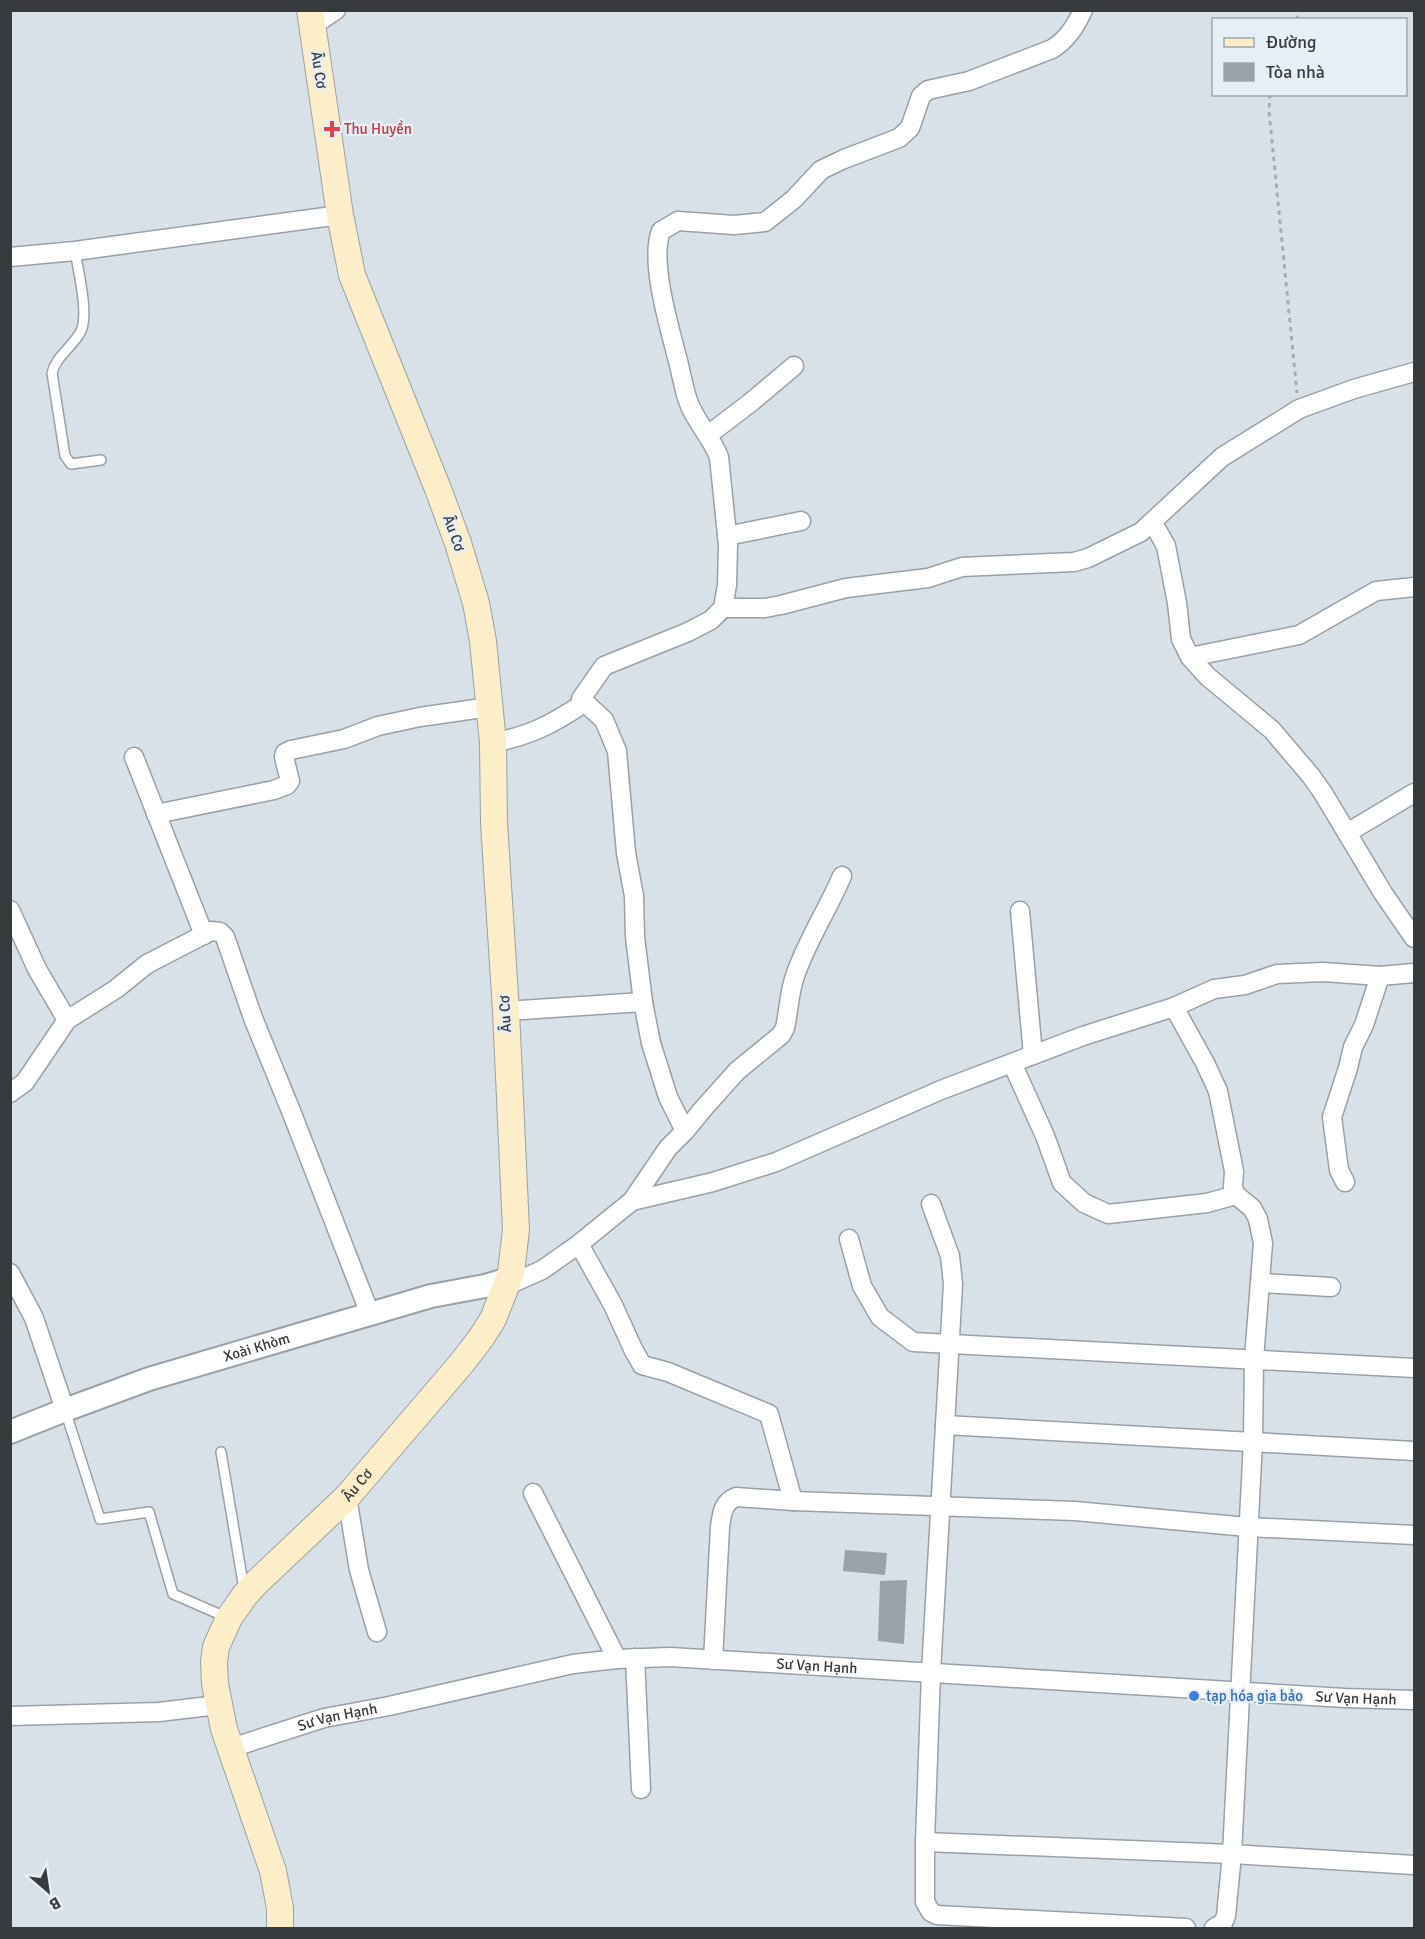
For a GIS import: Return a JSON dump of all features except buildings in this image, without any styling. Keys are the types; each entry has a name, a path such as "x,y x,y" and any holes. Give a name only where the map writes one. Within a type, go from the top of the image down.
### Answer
{"main road":[{"name":"Âu Cơ","path":"280,1929 280,1908 273,1871 218,1705 214,1662 216,1647 229,1618 245,1595 347,1497 468,1355 493,1319 508,1282 516,1230 506,1011 494,824 493,743 483,641 472,584 438,489 358,294 348,258 311,18"}],"street":[{"path":"311,18 336,10"},
{"path":"685,1131 668,1097 651,1043 643,1002 635,937 635,906 626,853 617,751 604,720 581,699 604,666 688,632 711,620 723,608 727,585 727,536 719,458 687,398 668,320 658,253 661,231 678,221 734,225 765,222 794,199 821,170 899,138 910,128 921,96 928,90 969,81 1052,49 1060,44 1074,28 1083,10"},
{"path":"10,257 75,251 340,215"},
{"path":"708,435 794,366"},
{"path":"723,608 765,608 846,588 928,578 962,567 1074,562 1088,558 1125,541 1153,523 1196,479 1222,457 1299,409 1354,389 1414,372"},
{"path":"727,536 801,521"},
{"path":"1153,523 1166,546 1181,639 1190,657 1207,676 1272,730 1323,793 1383,893 1414,938"},
{"path":"1190,657 1299,635 1376,591 1414,586"},
{"path":"493,743 524,737 558,721 584,703"},
{"path":"156,814 273,790 287,785 290,781 284,757 285,753 291,750 344,739 378,726 489,707"},
{"path":"134,757 204,935"},
{"path":"1347,833 1414,793"},
{"path":"508,1282 542,1270 579,1244 632,1201 668,1148 738,1071 781,1035 785,1028 795,976 804,951 831,903 842,876"},
{"path":"10,910 37,969 67,1020"},
{"path":"1020,911 1033,1055"},
{"path":"10,1093 25,1082 67,1020 116,989 147,964 204,935 216,930 220,932 225,937 253,1018 370,1314"},
{"path":"632,1201 713,1182 776,1162 926,1096 1012,1062 1174,1007 1214,989 1245,985 1277,974 1332,972 1380,976 1414,973"},
{"path":"1346,1182 1339,1170 1332,1117 1353,1047 1364,1025 1380,976"},
{"path":"506,1011 643,1002"},
{"path":"1174,1007 1205,1063 1221,1101 1234,1171 1233,1188 1236,1195 1252,1208 1259,1224 1263,1243 1254,1359 1253,1442 1232,1854 1226,1916 1223,1923 1214,1929"},
{"path":"1012,1062 1046,1136 1062,1183 1084,1203 1108,1214 1207,1203 1236,1195"},
{"path":"931,1204 950,1256 953,1284 931,1672 925,1902 931,1912 938,1915 1186,1929"},
{"path":"849,1239 862,1286 880,1317 913,1342 1414,1368"},
{"path":"579,1244 614,1305 642,1365 668,1372 769,1414 793,1501"},
{"path":"10,1273 34,1318 65,1410"},
{"name":"Xoài Khòm","path":"10,1432 127,1386 440,1293 508,1282"},
{"path":"1261,1283 1331,1287"},
{"path":"945,1425 1414,1451"},
{"path":"533,1493 626,1658 641,1789"},
{"path":"347,1497 359,1570 377,1632"},
{"path":"713,1660 722,1508 729,1500 736,1497 1075,1511 1247,1527 1414,1535"},
{"name":"Sư Vạn Hạnh","path":"231,1748 324,1718 400,1704 573,1664 626,1658 670,1657 1345,1698 1414,1700"},
{"path":"10,1716 159,1712 218,1705"},
{"path":"925,1842 1232,1854 1414,1865"}],"lane":[{"path":"75,251 84,316 82,330 55,364 52,373 65,456 71,464 101,460"},
{"path":"65,1410 100,1519 149,1512 173,1594 229,1618"},
{"path":"221,1452 245,1595"}],"path":[{"path":"1270,96 1269,111 1299,409"}],"place":[{"name":"Thu Huyền","path":"332,129"},
{"name":"tạp hóa gia bảo","path":"1194,1696"}]}
